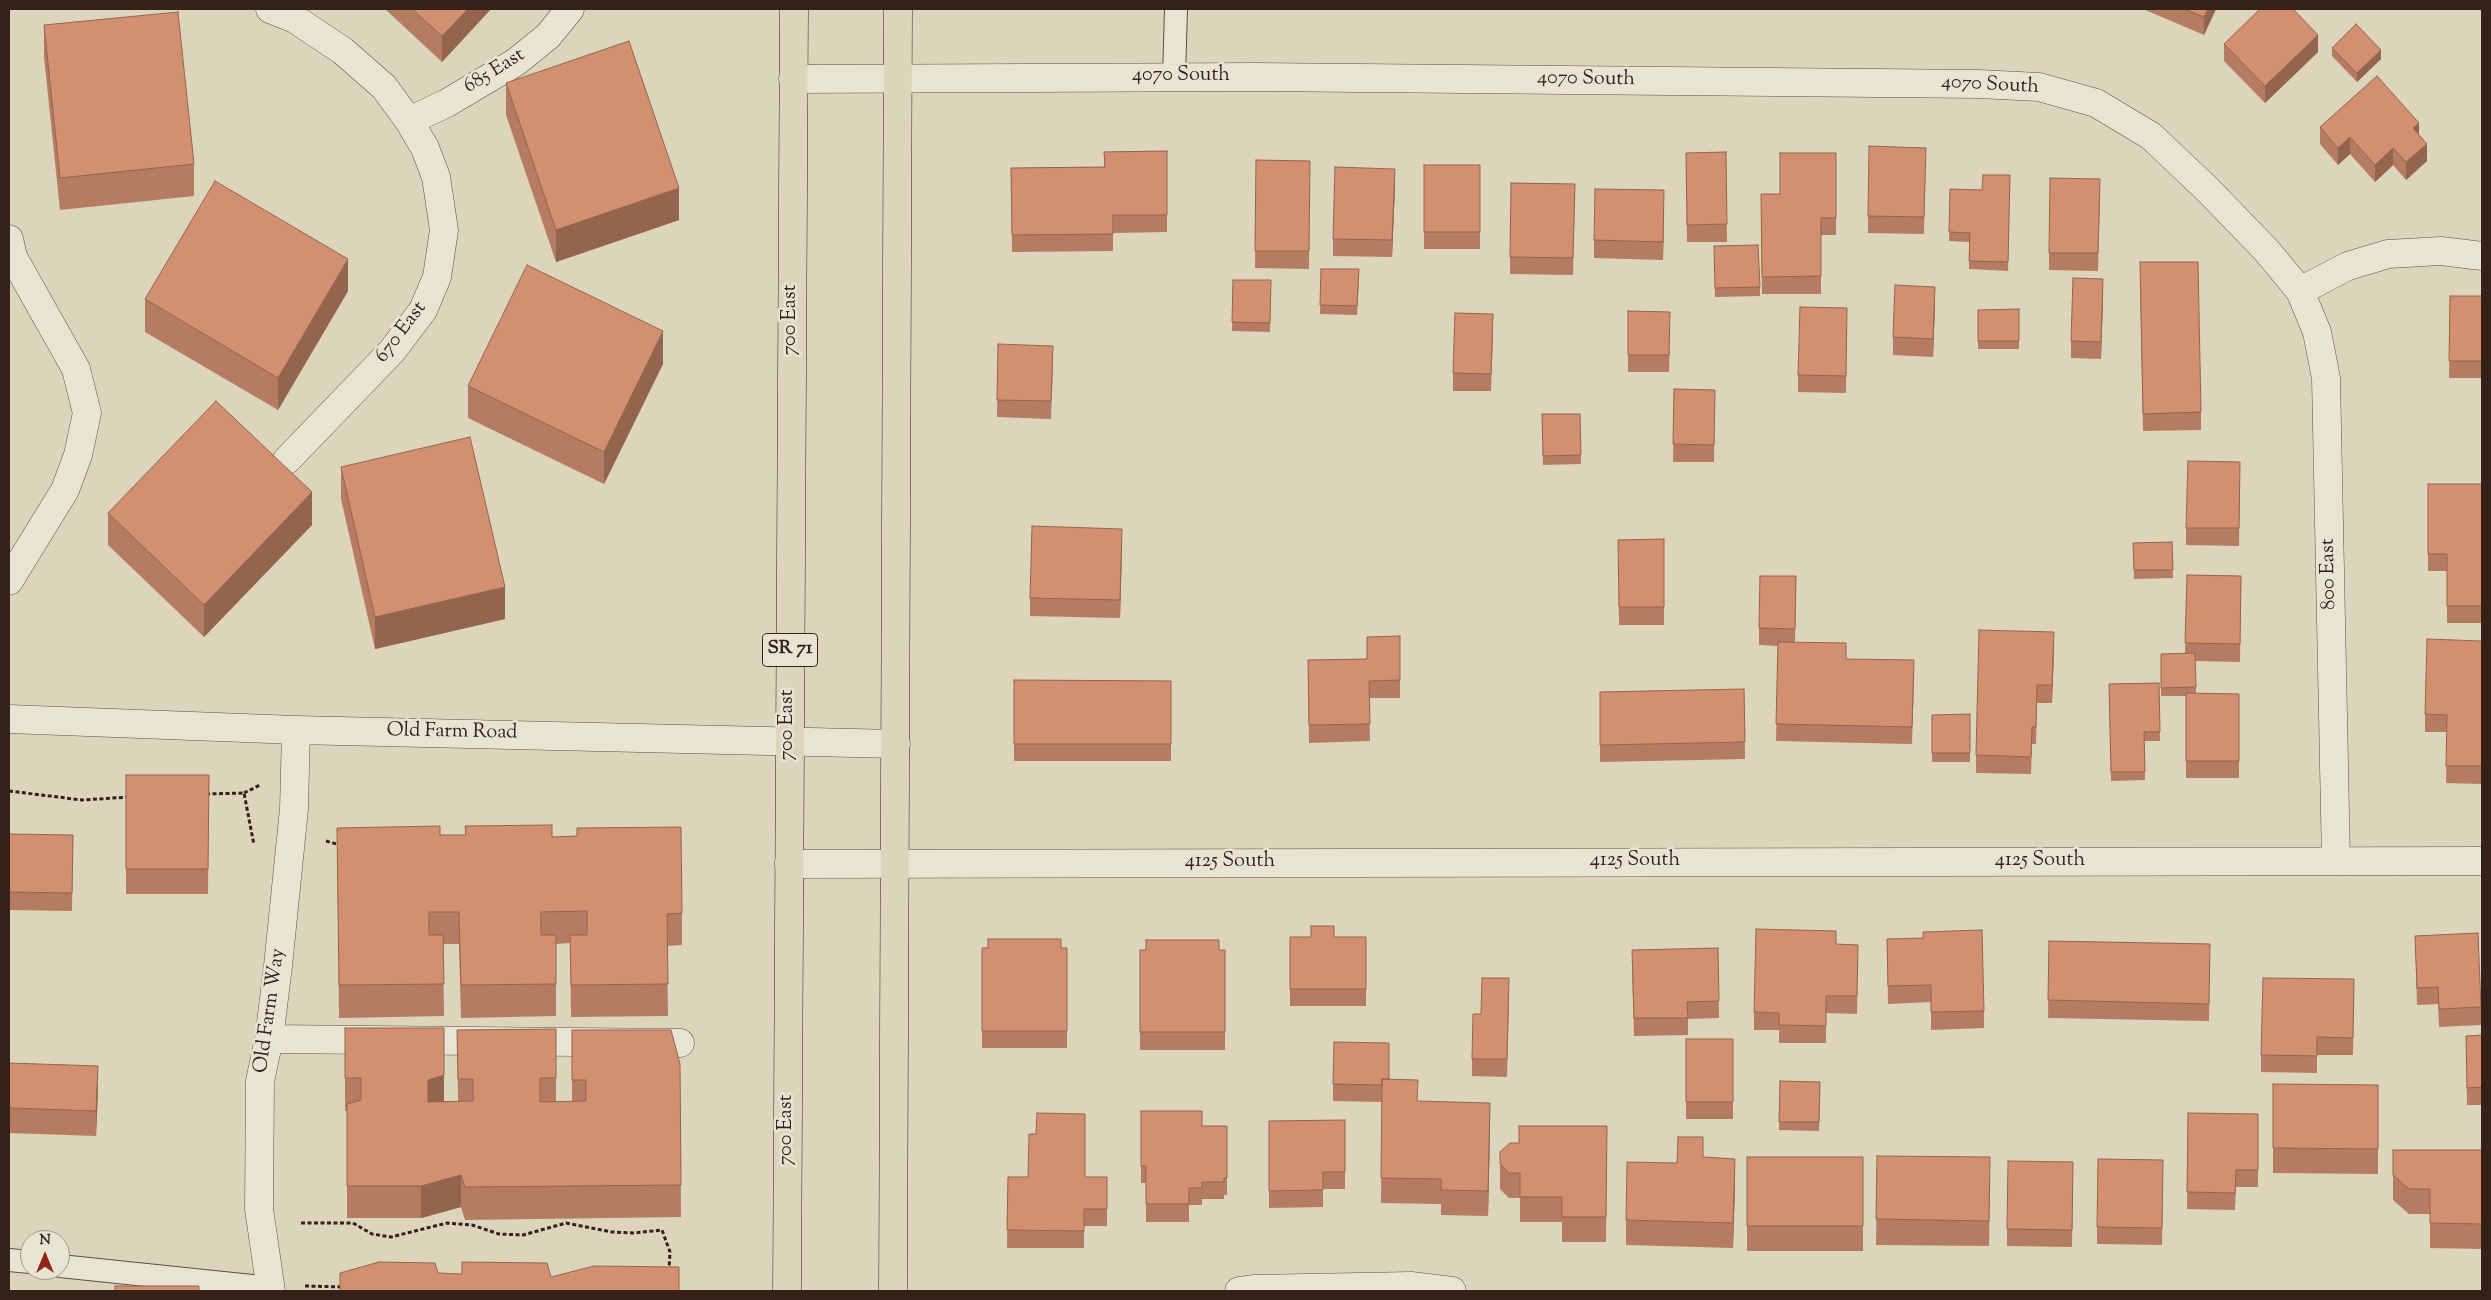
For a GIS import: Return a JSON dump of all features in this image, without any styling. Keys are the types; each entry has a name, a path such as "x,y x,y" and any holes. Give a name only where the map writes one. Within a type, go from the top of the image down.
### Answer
{"main road":[{"name":"700 East","path":"787,1291 794,9"},
{"path":"893,1291 898,9"}],"street":[{"name":"670 East","path":"270,9 295,19 343,51 384,87 409,121 425,148 436,177 444,230 437,277 423,310 392,351 287,460"},
{"name":"685 East","path":"409,121 447,103 516,62 548,36 570,9"},
{"name":"4070 South","path":"793,79 1174,77 1979,84 2039,87 2096,103 2151,136 2208,190 2267,251 2300,291"},
{"path":"9,239 13,256 76,369 87,413 78,455 65,490 9,581"},
{"path":"2300,291 2348,266 2388,254 2440,251 2482,256"},
{"name":"800 East","path":"2300,291 2317,332 2326,378 2336,861"},
{"name":"Old Farm Road","path":"9,719 296,730 896,744"},
{"name":"Old Farm Way","path":"271,1290 259,1209 260,1081 269,1039 294,809 296,730"},
{"name":"4125 South","path":"789,864 2482,861"},
{"path":"269,1039 680,1043"},
{"path":"1239,1291 1253,1289 1411,1286 1452,1291"}],"lane":[{"path":"1174,77 1176,9"},
{"path":"70,1267 271,1290"}],"path":[{"path":"9,791 82,800 132,797"},
{"path":"203,794 244,793 255,851"},
{"path":"326,841 346,848"},
{"path":"301,1223 353,1223 372,1234 391,1237 447,1223 472,1225 499,1234 523,1235 566,1223 619,1232 662,1230 670,1252 669,1272"},
{"path":"301,1286 346,1286"}],"building":[{"path":"412,9 468,9 442,36"},
{"path":"2184,9 2208,9 2204,17"},
{"path":"2260,9 2293,9 2318,35 2265,86 2224,44"},
{"path":"178,12 194,164 60,178 44,25"},
{"path":"2356,24 2381,50 2357,73 2332,48"},
{"path":"629,41 679,188 556,230 506,83"},
{"path":"2377,76 2419,123 2413,128 2427,144 2406,162 2393,148 2375,165 2350,137 2338,148 2320,127"},
{"path":"1869,146 1926,148 1924,217 1868,216"},
{"path":"1167,151 1167,215 1113,215 1113,234 1012,235 1011,168 1105,167 1104,152"},
{"path":"1726,152 1727,224 1687,225 1686,153"},
{"path":"1780,153 1836,153 1836,218 1821,218 1821,276 1762,277 1761,194 1780,194"},
{"path":"1256,160 1310,161 1309,251 1255,251"},
{"path":"1424,165 1480,165 1480,232 1424,232"},
{"path":"1335,167 1395,169 1392,240 1333,239"},
{"path":"1983,175 2010,175 2008,262 1969,261 1970,233 1949,232 1950,189 1982,190"},
{"path":"2050,178 2100,179 2098,253 2049,253"},
{"path":"215,181 348,259 278,378 145,299"},
{"path":"1511,183 1575,184 1573,258 1510,257"},
{"path":"1595,189 1664,190 1663,242 1594,240"},
{"path":"1758,245 1760,287 1715,288 1714,246"},
{"path":"2140,262 2198,262 2201,412 2143,414"},
{"path":"527,265 663,331 604,452 468,386"},
{"path":"1321,269 1359,269 1357,306 1320,305"},
{"path":"2073,278 2103,279 2101,342 2071,341"},
{"path":"1233,280 1271,280 1270,323 1232,322"},
{"path":"1895,285 1935,287 1933,339 1893,337"},
{"path":"2450,296 2482,296 2482,361 2449,361"},
{"path":"1800,307 1847,308 1846,376 1798,375"},
{"path":"2019,309 2019,341 1978,341 1978,310"},
{"path":"1628,311 1670,312 1669,355 1628,355"},
{"path":"1455,313 1493,314 1491,374 1453,373"},
{"path":"998,344 1053,346 1051,401 997,400"},
{"path":"1674,389 1715,390 1714,445 1673,444"},
{"path":"216,401 312,492 204,605 108,513"},
{"path":"1542,414 1580,414 1581,455 1543,456"},
{"path":"470,437 505,587 375,617 341,467"},
{"path":"2188,461 2240,462 2239,528 2186,528"},
{"path":"2428,484 2482,484 2482,606 2447,606 2447,554 2428,554"},
{"path":"1032,526 1122,529 1120,600 1030,598"},
{"path":"1664,539 1664,607 1619,607 1618,540"},
{"path":"2172,542 2173,570 2134,570 2133,543"},
{"path":"2187,575 2241,576 2240,644 2185,643"},
{"path":"1760,576 1796,576 1795,629 1759,628"},
{"path":"1979,630 2054,632 2052,685 2037,685 2036,727 2032,727 2031,757 1976,755"},
{"path":"1400,636 1400,680 1369,681 1370,724 1309,725 1308,660 1367,659 1367,637"},
{"path":"2427,639 2482,641 2482,766 2446,766 2447,715 2425,714"},
{"path":"1778,642 1846,643 1846,659 1914,660 1912,727 1776,724"},
{"path":"2195,653 2196,687 2161,688 2161,654"},
{"path":"1014,680 1171,681 1171,744 1014,744"},
{"path":"2159,683 2160,732 2144,732 2145,772 2111,772 2109,684"},
{"path":"1744,689 1745,742 1600,745 1600,692"},
{"path":"2186,693 2239,694 2239,761 2186,761"},
{"path":"1970,714 1970,753 1932,753 1932,715"},
{"path":"126,775 209,775 208,869 126,869"},
{"path":"552,825 552,837 577,836 577,828 681,827 682,913 667,914 668,984 571,985 570,935 587,935 587,911 541,912 541,935 556,935 556,984 461,985 459,912 429,912 429,935 443,935 444,984 339,985 337,828 440,826 440,835 466,835 465,826"},
{"path":"9,834 73,835 72,893 9,892"},
{"path":"1311,926 1334,926 1334,937 1366,937 1366,989 1290,989 1290,937 1311,937"},
{"path":"1756,929 1836,931 1836,944 1858,945 1857,996 1826,996 1826,1026 1779,1025 1779,1013 1754,1012"},
{"path":"1982,930 1984,1011 1931,1012 1931,985 1888,986 1887,939 1923,938 1923,932"},
{"path":"2478,933 2481,1007 2439,1009 2438,987 2417,988 2415,936"},
{"path":"988,939 1061,939 1061,948 1067,948 1067,1031 982,1031 982,948 988,948"},
{"path":"1146,940 1219,940 1219,950 1225,950 1225,1032 1140,1032 1140,950 1146,950"},
{"path":"2049,941 2210,944 2209,1004 2048,1000"},
{"path":"1718,948 1719,1001 1687,1002 1688,1018 1634,1018 1632,950"},
{"path":"1482,978 1509,978 1507,1059 1472,1059 1473,1014 1481,1014"},
{"path":"2263,978 2354,979 2353,1038 2317,1037 2317,1056 2261,1055"},
{"path":"345,1028 444,1028 444,1075 428,1080 428,1102 473,1101 473,1079 458,1079 457,1030 556,1029 556,1078 540,1078 540,1102 586,1101 586,1080 572,1080 572,1030 671,1030 680,1064 681,1185 465,1187 461,1175 421,1186 347,1186 347,1104 361,1100 361,1078 345,1078"},
{"path":"2482,1035 2482,1087 2467,1088 2466,1036"},
{"path":"1686,1039 1733,1039 1733,1102 1686,1102"},
{"path":"1334,1042 1389,1043 1389,1079 1382,1079 1382,1085 1333,1084"},
{"path":"9,1063 98,1066 96,1111 9,1108"},
{"path":"1382,1079 1418,1080 1417,1101 1490,1103 1488,1191 1441,1190 1441,1179 1381,1178"},
{"path":"1780,1081 1820,1082 1819,1122 1779,1122"},
{"path":"2273,1084 2378,1085 2378,1149 2273,1148"},
{"path":"1141,1111 1202,1111 1202,1126 1227,1126 1227,1178 1224,1178 1224,1182 1202,1182 1202,1188 1189,1188 1189,1204 1146,1204 1146,1166 1141,1166"},
{"path":"1037,1113 1085,1114 1085,1177 1107,1177 1107,1209 1084,1209 1084,1231 1007,1230 1008,1177 1028,1177 1029,1134 1036,1134"},
{"path":"2188,1113 2258,1114 2258,1170 2236,1170 2235,1193 2187,1192"},
{"path":"1345,1120 1345,1172 1323,1172 1323,1190 1269,1191 1269,1121"},
{"path":"1519,1126 1607,1126 1606,1217 1562,1217 1562,1197 1520,1197 1520,1173 1509,1173 1500,1164 1500,1152 1510,1143 1519,1143"},
{"path":"1678,1137 1703,1137 1703,1157 1735,1159 1733,1223 1626,1220 1627,1162 1677,1163"},
{"path":"2393,1150 2482,1150 2482,1224 2430,1223 2430,1189 2409,1189 2393,1175"},
{"path":"1877,1156 1990,1157 1989,1221 1876,1219"},
{"path":"1747,1157 1863,1157 1863,1226 1747,1226"},
{"path":"2098,1159 2163,1160 2162,1228 2097,1227"},
{"path":"2008,1161 2073,1162 2072,1230 2007,1229"},
{"path":"379,1262 435,1263 438,1273 462,1274 462,1262 547,1263 551,1277 594,1266 679,1267 679,1291 340,1291 340,1273"},
{"path":"115,1286 199,1286 199,1291 115,1291"}]}
